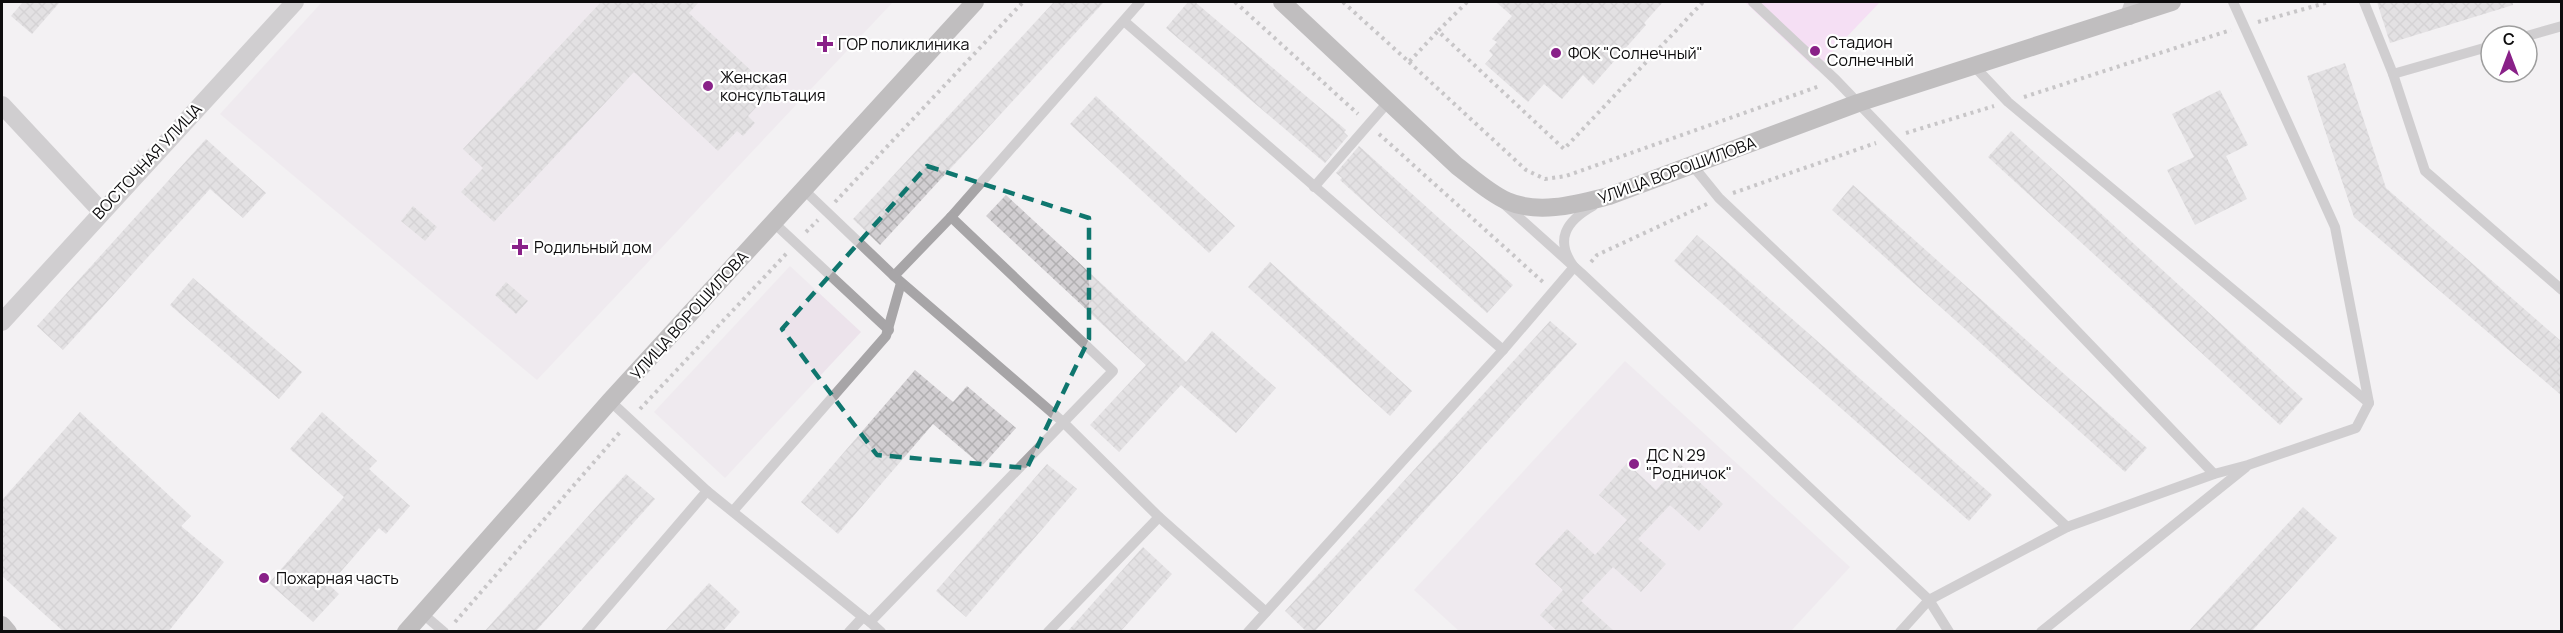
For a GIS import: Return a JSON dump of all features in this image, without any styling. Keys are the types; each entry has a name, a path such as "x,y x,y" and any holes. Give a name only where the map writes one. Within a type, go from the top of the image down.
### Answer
{"main road":[{"name":"УЛИЦА ВОРОШИЛОВА","path":"406,632 610,401 975,2"},
{"name":"УЛИЦА ВОРОШИЛОВА","path":"1282,2 1457,166 1487,189 1509,202 1533,207 1577,204 1609,196 1858,103 1974,66 2131,9 2172,2"},
{"path":"2,625 8,632"}],"street":[{"name":"ВОСТОЧНАЯ УЛИЦА","path":"2,322 101,211 295,2"},
{"path":"2,105 101,211"}],"lane":[{"path":"733,512 886,336 898,279 1140,2"},
{"path":"1753,2 1836,80 2214,474"},
{"path":"1900,632 1929,600 2067,526 2214,474 2248,465 2356,428 2369,404 2335,227 2233,2"},
{"path":"2364,2 2393,74 2425,171 2562,290"},
{"path":"1124,21 1503,350"},
{"path":"2539,33 2562,26"},
{"path":"2393,74 2479,49"},
{"path":"1974,66 2008,102 2369,404"},
{"path":"1314,187 1389,101"},
{"path":"1693,166 1719,198 2067,526"},
{"path":"1487,189 1574,267 1929,600 1949,632"},
{"path":"804,190 898,279 1063,422 1159,517 1266,612"},
{"path":"1574,267 1566,255 1563,242 1568,226 1577,215 1609,196"},
{"path":"849,632 866,619 1113,371 951,217"},
{"path":"774,223 889,330"},
{"path":"1248,632 1503,350 1574,267"},
{"path":"610,401 707,491 880,632"},
{"path":"2042,632 2248,465"},
{"path":"586,632 707,491"},
{"path":"1048,632 1159,517"},
{"path":"423,614 444,632"}],"path":[{"path":"454,622 630,420 1023,2"},
{"path":"1343,2 1526,170 1545,178 1566,176 1836,80"},
{"path":"1409,62 1467,2"},
{"path":"1438,31 1564,149 1703,2"}],"highlighted area":[{"path":"927,166 1089,218 1089,339 1027,468 877,455 782,329"}],"shaded area":[{"name":"Родильный дом","path":"322,2 893,2 537,380 220,114"},
{"name":"Стадион Солнечный","path":"1745,2 1880,2 1816,69"},
{"path":"790,266 861,332 725,478 654,412"},
{"name":"ДС N 29 \"Родничок\"","path":"1625,361 1850,567 1791,631 1459,631 1414,590"}],"building":[{"path":"23,2 60,2 32,34 11,16"},
{"path":"601,2 699,2 689,13 772,90 748,116 755,123 743,136 737,131 718,151 634,72 494,222 461,192 483,168 463,149"},
{"path":"1054,2 1104,2 880,245 853,219"},
{"path":"1188,2 1195,2 1346,130 1344,132 1348,136 1325,163 1166,28"},
{"name":"ФОК \"Солнечный\"","path":"1496,2 1663,2 1644,23 1646,25 1593,85 1583,75 1562,99 1544,84 1528,102 1485,64 1493,55 1489,51 1497,42 1492,39 1512,16"},
{"path":"2377,2 2513,2 2513,5 2390,43"},
{"path":"2345,63 2386,188 2562,342 2562,396 2354,217 2307,76"},
{"path":"2220,90 2248,145 2226,156 2247,199 2195,225 2167,170 2194,157 2172,114"},
{"path":"1096,96 1235,226 1209,253 1070,124"},
{"path":"2011,131 2303,399 2280,425 1988,157"},
{"path":"206,139 266,193 243,218 210,189 63,350 37,326"},
{"path":"1359,146 1513,285 1487,313 1340,180 1342,178 1336,173"},
{"path":"1853,185 2147,448 2125,472 1832,210"},
{"path":"1006,195 1186,362 1212,331 1276,388 1236,433 1181,385 1119,452 1090,425 1146,365 986,216"},
{"path":"413,206 437,227 425,241 401,221"},
{"path":"1697,235 1992,495 1969,521 1674,261"},
{"path":"1270,262 1412,391 1390,416 1248,287"},
{"path":"193,278 302,372 279,399 170,305"},
{"path":"506,282 528,301 516,314 495,295"},
{"path":"1550,321 1577,344 1314,632 1307,632 1285,611"},
{"path":"915,370 953,402 967,386 1016,428 982,466 933,424 838,534 801,502"},
{"path":"80,412 191,516 181,526 224,562 168,632 64,632 2,576 2,500"},
{"path":"322,412 377,461 369,469 410,506 386,534 379,528 329,585 339,594 313,622 269,583 344,497 290,449"},
{"path":"1627,463 1656,490 1680,464 1723,504 1699,531 1670,505 1638,539 1666,564 1641,592 1613,567 1581,601 1615,632 1558,632 1540,615 1563,590 1535,564 1567,529 1595,555 1627,520 1599,495"},
{"path":"1047,464 1077,489 966,617 936,591"},
{"path":"626,474 655,499 535,632 484,632"},
{"path":"2303,507 2337,538 2251,632 2188,632"},
{"path":"1143,547 1172,574 1120,632 1067,632"},
{"path":"709,583 740,612 722,632 664,632"}],"place":[{"name":"ГОР поликлиника","path":"825,44"},
{"name":"Стадион Солнечный","path":"1815,51"},
{"name":"ФОК \"Солнечный\"","path":"1556,53"},
{"name":"Женская консультация","path":"708,86"},
{"name":"Родильный дом","path":"520,247"},
{"name":"ДС N 29 \"Родничок\"","path":"1634,464"},
{"name":"Пожарная часть","path":"264,578"}]}
